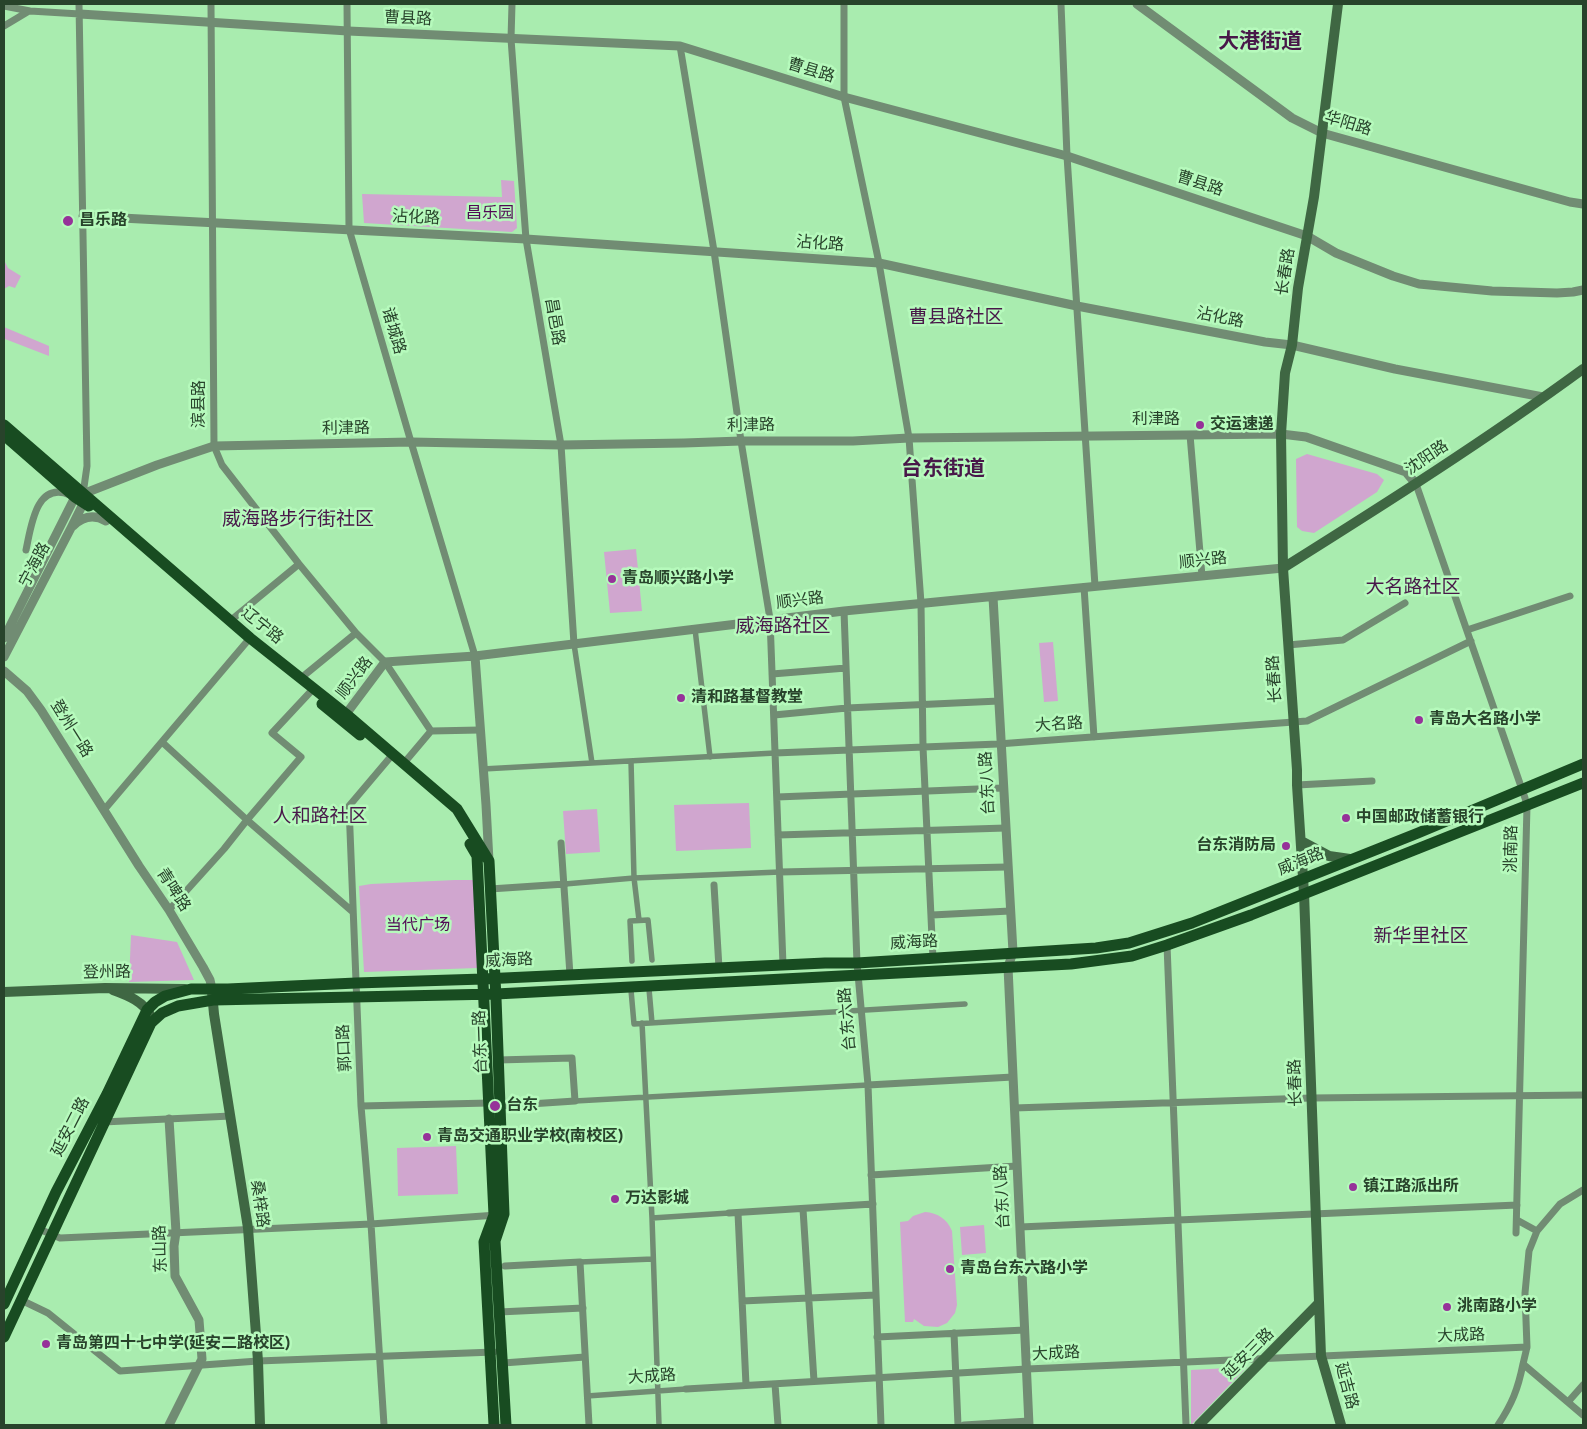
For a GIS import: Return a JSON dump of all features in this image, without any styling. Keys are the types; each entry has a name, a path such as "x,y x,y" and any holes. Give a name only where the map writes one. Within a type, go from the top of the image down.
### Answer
{"main road":[{"name":"长春路","path":"1322,1356 1304,893 1297,785 1298,770 1283,568 1281,434 1285,373 1292,345 1298,288 1322,133 1338,4"},
{"name":"沈阳路","path":"1283,568 1416,484 1583,369"},
{"name":"辽宁路","path":"4,424 106,521 391,757 404,763 457,809 489,861"},
{"name":"辽宁路","path":"4,435 230,621 249,640 301,678 312,691 346,714 451,813 477,856"},
{"name":"威海路","path":"212,994 356,983 489,979 783,965 857,969 933,959 1071,951 1129,943 1201,919 1583,764"},
{"name":"威海路","path":"212,994 356,997 496,994 857,969 1008,967 1098,961 1132,956 1251,915 1583,783"},
{"path":"1301,841 1329,856 1350,860"},
{"name":"台东一路","path":"477,856 489,979 496,994 498,1060 494,1105"},
{"name":"台东一路","path":"489,861 489,979 484,994 494,1105 499,1215 496,1241 499,1312 491,1425"},
{"path":"105,988 131,998 147,1010 151,1023"},
{"name":"登州路","path":"4,992 105,988 191,989 212,994"},
{"name":"延安二路","path":"4,1337 51,1234 147,1010 165,996 191,989"},
{"path":"151,1023 162,1013 212,994"},
{"name":"桑梓路","path":"212,994 248,1228 258,1361 260,1425"},
{"name":"延安二路","path":"4,1304 56,1192 98,1122 151,1023"},
{"name":"台东一路","path":"499,1215 484,1242 496,1351 503,1363 506,1425"},
{"name":"延安三路","path":"1204,1424 1319,1303"},
{"name":"延吉路","path":"1322,1356 1341,1425"}],"street":[{"path":"79,4 87,466 81,498"},
{"name":"滨县路","path":"211,4 214,446 222,465 299,564 356,633 385,662 431,731"},
{"name":"诸城路","path":"347,4 349,229 475,656"},
{"name":"昌邑路","path":"512,4 511,39 526,239 561,444 574,644"},
{"path":"844,4 844,97 879,263 909,438 921,603 923,747 933,959"},
{"path":"1061,4 1067,156 1095,586"},
{"name":"华阳路","path":"1137,4 1292,118 1322,133 1583,204"},
{"name":"曹县路","path":"4,6 30,11 211,23 680,46 844,97 1067,156 1307,236 1336,253 1418,284 1538,292 1583,290"},
{"path":"4,26 30,11"},
{"path":"680,46 714,251 740,441 770,619 783,965"},
{"name":"沾化路","path":"83,216 526,239 879,263 1077,306 1265,342 1292,345 1395,369 1543,397"},
{"name":"利津路","path":"81,498 156,466 214,446 411,442 684,443 1086,435 1281,434 1306,437 1406,472 1416,484"},
{"path":"1190,435 1202,576"},
{"name":"洮南路","path":"1416,484 1523,788 1527,806 1516,1233"},
{"name":"宁海路","path":"26,550 35,514 43,497 52,492 64,492 81,498"},
{"name":"宁海路","path":"4,657 71,528 81,498"},
{"name":"宁海路","path":"4,638 81,498"},
{"path":"71,528 78,521 85,518 99,517 106,521"},
{"path":"230,621 299,564"},
{"name":"顺兴路","path":"346,714 385,662 475,656 844,610 1283,568"},
{"path":"1084,588 1094,737"},
{"path":"1467,630 1570,596"},
{"name":"台东八路","path":"992,597 1011,953 1008,967 1029,1423"},
{"path":"1288,645 1343,640 1405,604"},
{"name":"台东六路","path":"844,610 857,969 868,1085 881,1425"},
{"path":"696,629 710,757"},
{"path":"301,678 356,633"},
{"path":"104,810 249,640"},
{"name":"大名路","path":"592,763 1000,744 1307,721 1471,641"},
{"path":"483,769 592,763 574,644"},
{"name":"台东一路","path":"475,656 489,861"},
{"path":"772,674 846,668"},
{"name":"登州一路","path":"4,670 35,700 104,810"},
{"path":"169,910 224,849 301,757 272,733 312,691"},
{"path":"774,715 847,708 998,702"},
{"path":"404,763 431,731 480,730"},
{"path":"162,742 247,820 353,912"},
{"name":"郭口路","path":"384,1425 361,1106 349,806 391,757"},
{"path":"631,761 634,878 639,920"},
{"path":"1297,785 1372,781"},
{"path":"777,797 1002,788"},
{"name":"青啤路","path":"104,810 169,910 203,967 210,980 212,994"},
{"path":"778,835 1004,828"},
{"path":"561,843 570,975"},
{"path":"490,888 634,878 780,872 1006,867"},
{"path":"714,885 719,968"},
{"path":"932,916 1009,911"},
{"path":"632,961 630,921 639,920 648,920 652,960"},
{"path":"1167,945 1186,1425"},
{"path":"649,989 652,1023"},
{"path":"631,990 634,1024 965,1004"},
{"path":"642,1023 654,1259 659,1425"},
{"path":"498,1060 572,1058 575,1101"},
{"path":"361,1106 494,1105 1013,1078"},
{"path":"1014,1108 1311,1098 1521,1094 1583,1095"},
{"path":"98,1122 231,1116"},
{"name":"东山路","path":"168,1425 202,1359 199,1320 175,1276 174,1246 176,1232 169,1119"},
{"path":"871,1175 1017,1166"},
{"path":"1498,1425 1518,1388 1527,1347 1525,1293 1529,1251 1537,1231 1560,1204 1583,1190"},
{"path":"652,1218 872,1204"},
{"path":"1020,1227 1517,1206"},
{"path":"803,1209 814,1381"},
{"path":"738,1213 746,1385"},
{"path":"39,1229 60,1238 248,1228 371,1224 499,1215"},
{"path":"1517,1220 1537,1231"},
{"path":"505,1266 654,1259"},
{"path":"580,1262 589,1425"},
{"path":"742,1301 876,1295"},
{"path":"21,1300 48,1313 120,1371 258,1361 496,1351"},
{"path":"499,1312 583,1308"},
{"path":"877,1337 1025,1330"},
{"path":"954,1333 958,1425"},
{"name":"大成路","path":"587,1396 1027,1369 1527,1347"},
{"path":"503,1363 585,1357"},
{"path":"1523,1364 1583,1414"},
{"path":"775,1384 778,1425"},
{"path":"1568,1402 1583,1385"},
{"path":"964,1425 1029,1423"}],"green space":[{"name":"昌乐园","path":"501,180 514,181 517,228 512,232 364,223 362,194 502,197"},
{"path":"4,260 8,268 21,276 15,288 9,286 4,289"},
{"path":"4,327 49,346 49,356 5,339"},
{"path":"1307,454 1377,474 1384,480 1377,492 1314,533 1302,531 1297,527 1296,459"},
{"path":"636,549 642,611 610,613 604,552"},
{"path":"1053,642 1058,701 1044,702 1039,643"},
{"path":"749,803 751,848 676,851 674,805"},
{"path":"597,809 600,852 566,854 563,811"},
{"name":"当代广场","path":"475,880 477,968 364,972 359,886"},
{"path":"131,935 177,942 194,980 129,982"},
{"path":"456,1146 458,1194 398,1196 397,1148"},
{"path":"925,1212 942,1217 952,1231 957,1305 955,1313 947,1323 938,1327 924,1326 914,1319 913,1322 905,1322 900,1222 908,1221 913,1216"},
{"path":"984,1225 986,1253 962,1255 960,1227"},
{"path":"1247,1367 1191,1425 1191,1370"}],"place":[{"name":"昌乐路","path":"68,221"},
{"name":"交运速递","path":"1200,425"},
{"name":"青岛顺兴路小学","path":"612,579"},
{"name":"清和路基督教堂","path":"681,698"},
{"name":"青岛大名路小学","path":"1419,720"},
{"name":"中国邮政储蓄银行","path":"1346,818"},
{"name":"台东消防局","path":"1286,846"},
{"name":"台东","path":"495,1106"},
{"name":"青岛交通职业学校(南校区)","path":"427,1137"},
{"name":"镇江路派出所","path":"1353,1187"},
{"name":"万达影城","path":"615,1199"},
{"name":"青岛台东六路小学","path":"950,1269"},
{"name":"洮南路小学","path":"1447,1307"},
{"name":"青岛第四十七中学(延安二路校区)","path":"46,1344"}],"district":[{"name":"大港街道","path":"1260,42"},
{"name":"曹县路社区","path":"956,318"},
{"name":"台东街道","path":"943,469"},
{"name":"威海路步行街社区","path":"298,520"},
{"name":"大名路社区","path":"1413,588"},
{"name":"威海路社区","path":"783,627"},
{"name":"人和路社区","path":"320,817"},
{"name":"新华里社区","path":"1421,937"}]}
